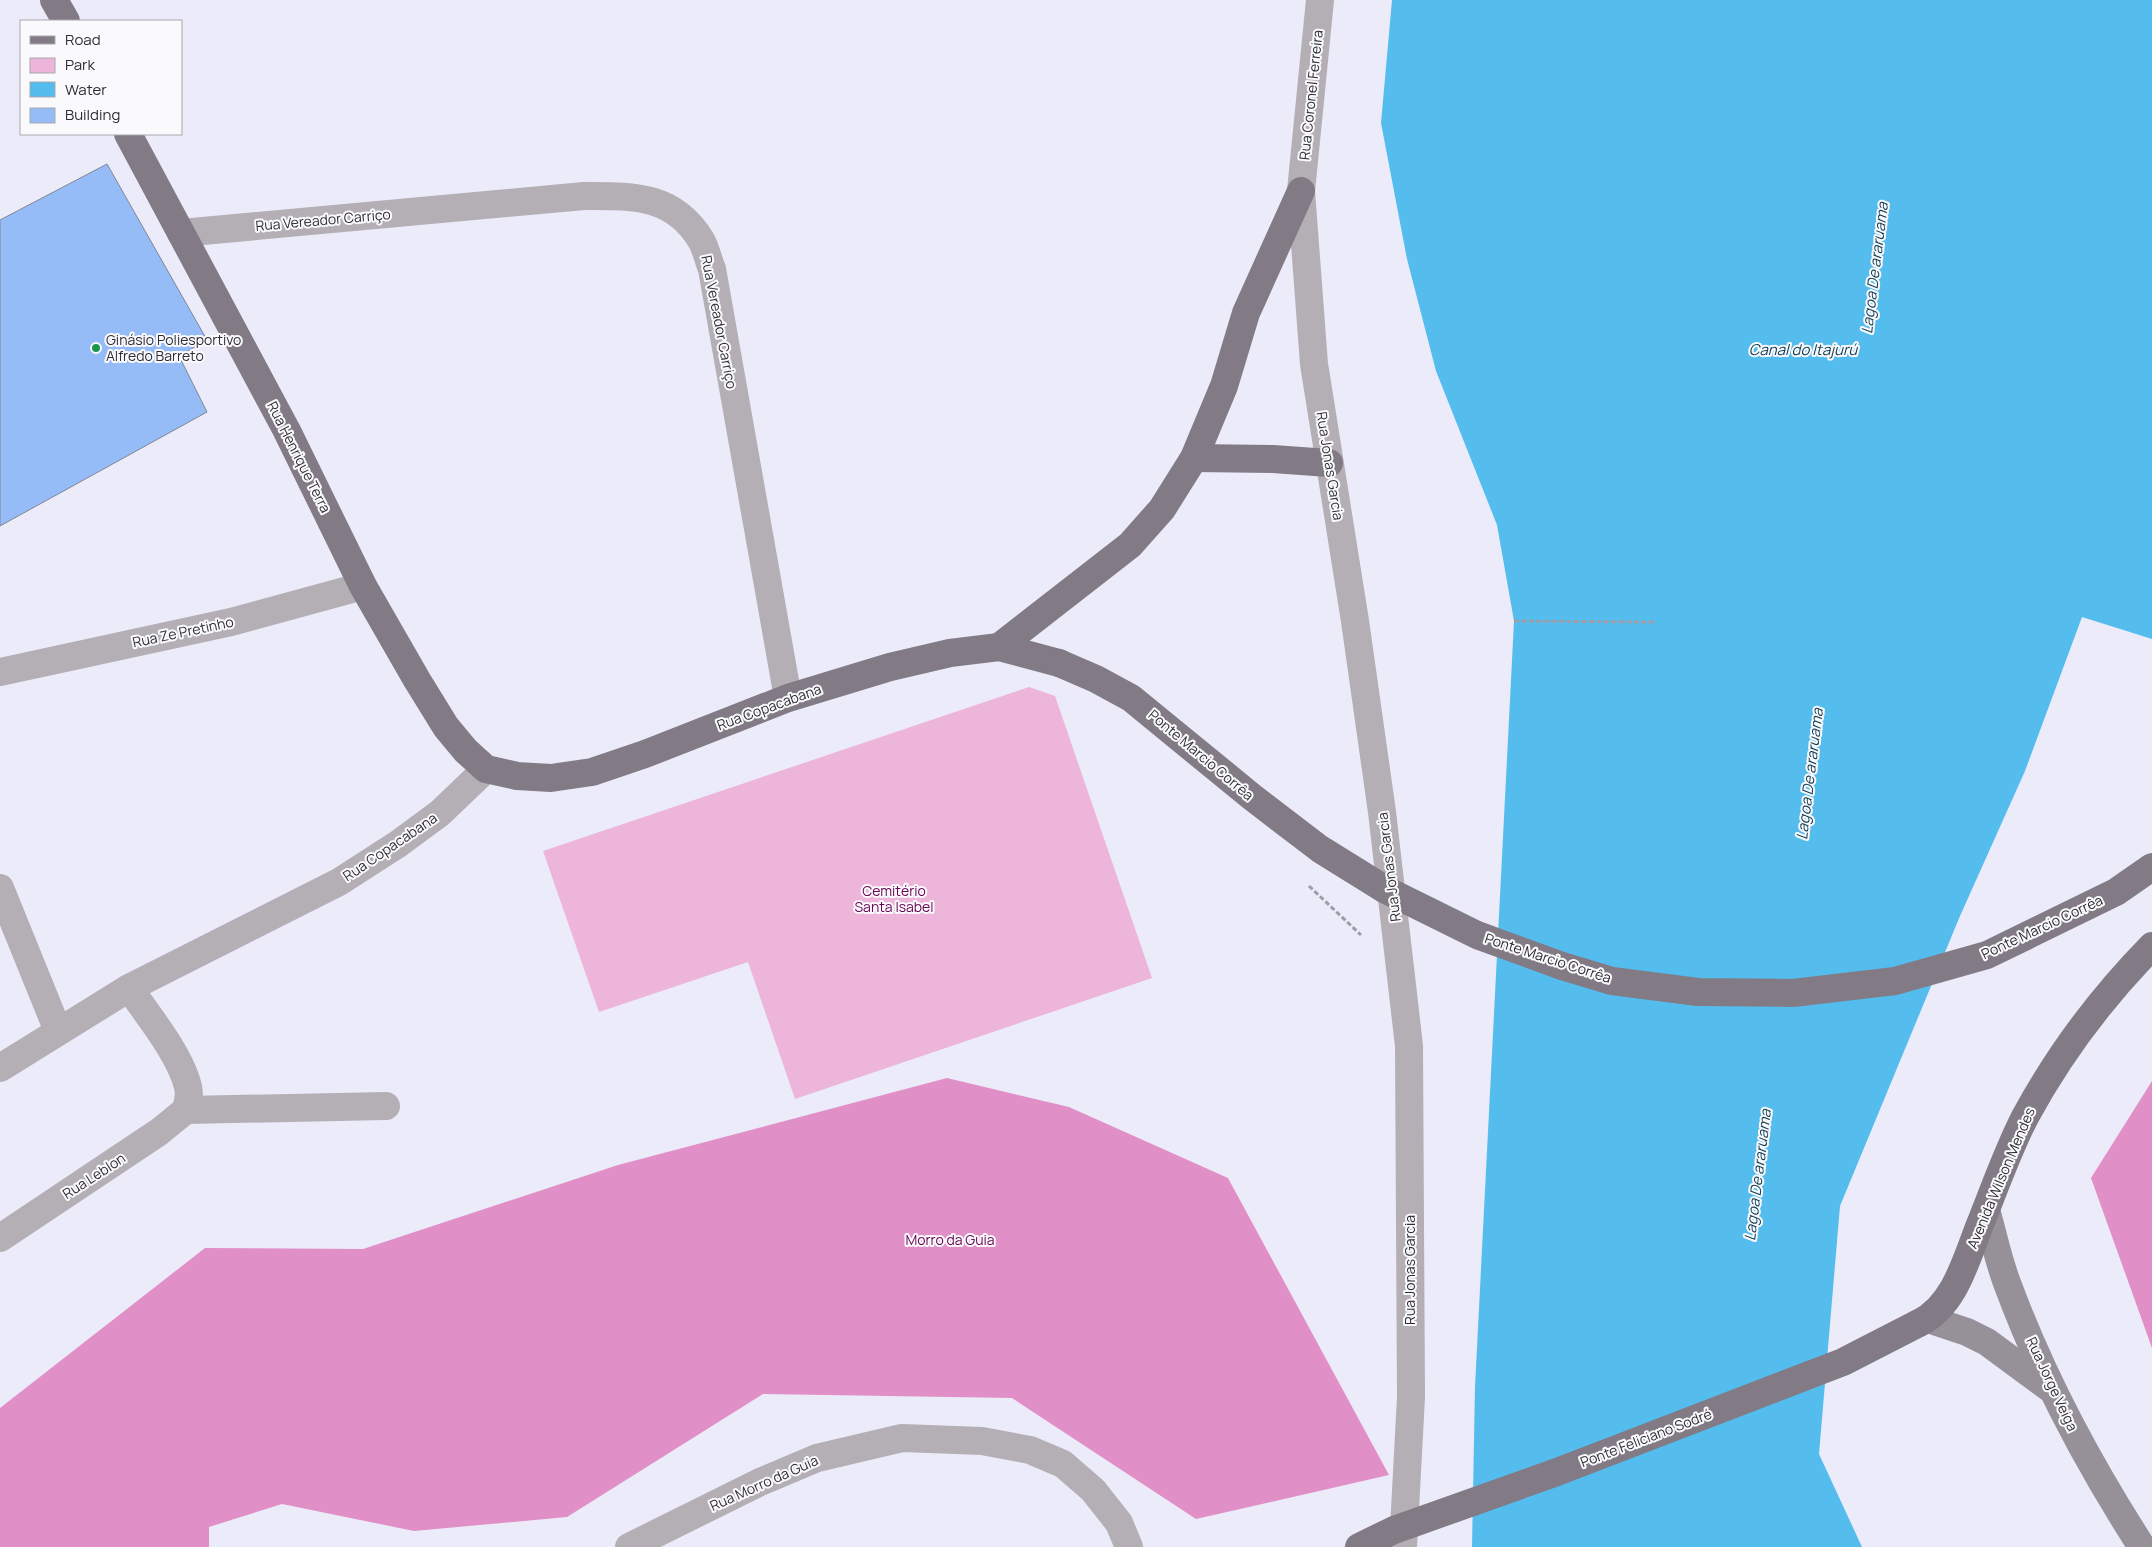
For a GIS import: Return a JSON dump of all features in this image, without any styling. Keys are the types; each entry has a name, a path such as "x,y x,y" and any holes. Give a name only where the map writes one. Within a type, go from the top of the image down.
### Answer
{"main road":[{"path":"54,0 65,20"},
{"name":"Rua Henrique Terra","path":"129,135 287,431 363,586 446,726 466,752 486,769"},
{"path":"1000,647 1130,545 1162,509 1194,458 1224,386 1246,313 1301,191"},
{"path":"1194,458 1329,463"},
{"name":"Rua Copacabana","path":"486,769 517,776 551,778 592,772 645,754 788,698 890,667 950,653 1000,647"},
{"name":"Ponte Marcio Corrêa","path":"1000,647 1059,663 1096,679 1132,698 1252,798 1320,849 1386,890 1477,935 1562,966 1612,981 1698,992 1765,993 1794,993 1895,981 1987,955 2116,892 2152,867"},
{"name":"Avenida Wilson Mendes","path":"1924,1321 1950,1294 1963,1268 2025,1117 2077,1032 2152,946"},
{"name":"Rua Jorge Veiga","path":"1986,1210 2007,1282 2055,1392 2091,1464 2142,1547"},
{"path":"1924,1321 1968,1332 1987,1342 2055,1392"},
{"name":"Ponte Feliciano Sodré","path":"1359,1547 1394,1530 1557,1472 1843,1362 1924,1321"}],"street":[{"name":"Rua Coronel Ferreira","path":"1301,191 1320,0"},
{"name":"Rua Jonas Garcia","path":"1301,191 1314,364 1355,621 1382,812 1409,1046 1411,1398 1403,1547"},
{"name":"Rua Vereador Carriço","path":"181,233 584,196 620,196 648,199 668,206 686,219 702,241 712,269 788,698"},
{"name":"Rua Ze Pretinho","path":"0,672 231,622 363,586"},
{"name":"Rua Copacabana","path":"0,1068 129,988 339,882 398,844 440,813 486,769"},
{"path":"0,888 58,1031"},
{"path":"129,988 164,1038 178,1064 188,1087 189,1098 186,1110 386,1106"},
{"name":"Rua Leblon","path":"0,1238 159,1132 186,1110"},
{"name":"Rua Morro da Guia","path":"629,1547 760,1482 817,1458 902,1438 982,1441 1030,1450 1063,1464 1093,1490 1118,1524 1129,1547"}],"path":[{"path":"1514,621 1656,622"},
{"path":"1308,885 1363,937"}],"green space":[{"name":"Cemitério Santa Isabel","path":"1029,687 1055,696 1152,978 795,1099 748,962 599,1012 543,851"},
{"name":"Morro da Guia","path":"947,1078 1069,1107 1228,1178 1389,1475 1196,1519 1012,1398 763,1394 567,1517 414,1531 282,1504 209,1527 209,1547 0,1547 0,1408 205,1248 363,1249 618,1165"},
{"path":"2152,1081 2152,1348 2091,1178"}],"water":[{"name":"Canal do Itajurú","path":"1392,0 2152,0 2152,639 2082,617 2025,771 1960,916 1840,1206 1819,1454 1862,1547 1472,1547 1475,1387 1514,621 1497,525 1436,371 1407,259 1381,123"}],"building":[{"name":"Ginásio Poliesportivo Alfredo Barreto","path":"107,164 207,340 179,356 207,412 0,526 0,220"}],"place":[{"name":"Ginásio Poliesportivo Alfredo Barreto","path":"96,348"}],"water label":[{"name":"Lagoa De araruama","path":"1875,268"},
{"name":"Lagoa De araruama","path":"1810,774"},
{"name":"Lagoa De araruama","path":"1758,1175"}]}
